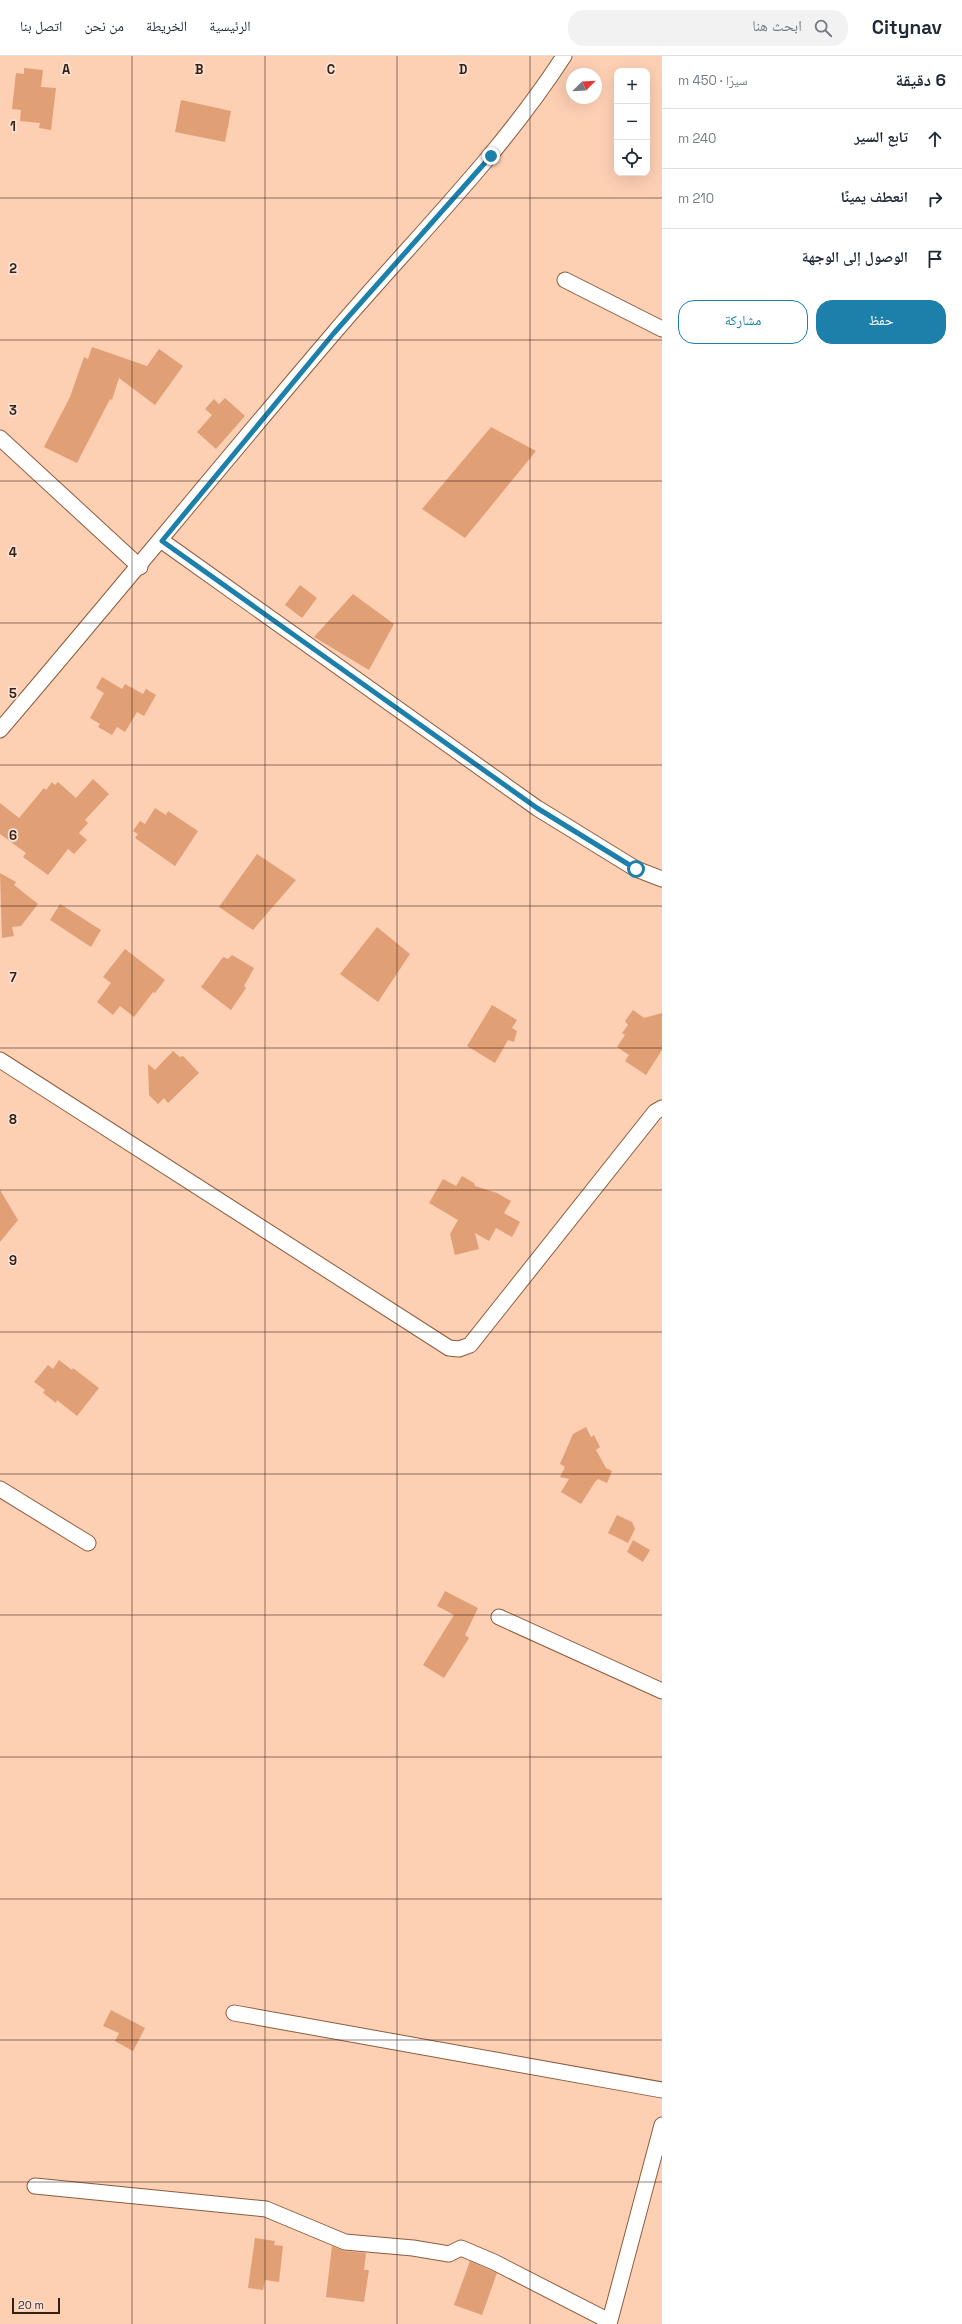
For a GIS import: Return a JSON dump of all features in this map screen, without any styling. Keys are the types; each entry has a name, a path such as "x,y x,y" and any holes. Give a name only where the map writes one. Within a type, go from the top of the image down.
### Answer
{"street":[{"path":"0,730 162,541 334,333 491,156 544,87 564,56"},
{"path":"565,280 662,329"},
{"path":"0,438 140,567"},
{"path":"162,541 537,808 636,869 662,880"},
{"path":"0,1060 449,1348 459,1349 470,1345 655,1112 662,1108"},
{"path":"0,1489 88,1543"},
{"path":"499,1617 662,1691"},
{"path":"234,2013 662,2090"},
{"path":"35,2186 266,2209 345,2242 357,2244 413,2248 449,2254 461,2248 494,2262 609,2323 662,2125"}],"building":[{"path":"24,68 43,70 41,87 56,88 51,130 39,128 40,123 20,121 21,110 12,109 16,73 24,74"},
{"path":"181,100 231,111 225,142 175,132"},
{"path":"92,347 147,366 159,349 183,366 155,405 119,378 112,400 110,399 77,463 44,447 70,397 84,357 88,359"},
{"path":"225,398 245,416 216,449 197,432 212,415 205,409 214,399 219,404"},
{"path":"491,427 536,451 465,538 422,509"},
{"path":"300,585 317,598 302,618 285,605"},
{"path":"353,594 394,624 369,670 314,637"},
{"path":"102,677 122,689 125,684 143,694 146,689 156,695 144,716 137,712 125,732 117,727 112,735 98,727 100,724 90,718 104,693 96,688"},
{"path":"93,779 109,794 85,820 88,823 79,833 87,840 74,854 68,849 48,875 23,857 26,853 0,834 0,803 19,818 44,788 46,790 52,782 55,785 58,782 76,798"},
{"path":"155,808 166,815 168,811 198,831 175,866 135,838 138,834 133,831 140,821 145,824"},
{"path":"257,854 296,880 253,930 219,907"},
{"path":"0,873 16,882 14,885 38,904 21,926 12,927 14,936 2,938"},
{"path":"60,904 101,930 91,947 50,920"},
{"path":"377,927 410,954 378,1002 340,974"},
{"path":"125,949 165,980 155,993 153,992 134,1017 120,1006 113,1015 97,1002 111,983 103,977"},
{"path":"232,955 254,968 244,986 246,988 231,1010 201,987 223,957 228,959"},
{"path":"492,1005 517,1020 512,1028 517,1031 514,1042 508,1040 495,1063 467,1046"},
{"path":"633,1010 644,1018 662,1013 662,1050 646,1075 625,1061 629,1055 617,1047 625,1035 622,1033 628,1025 625,1021"},
{"path":"173,1051 180,1057 183,1056 199,1073 168,1103 164,1098 158,1104 149,1095 148,1064 155,1070"},
{"path":"462,1176 474,1183 475,1186 497,1193 511,1201 504,1213 520,1222 512,1237 496,1228 489,1241 475,1233 479,1249 455,1255 450,1234 458,1220 429,1203 443,1179 456,1186"},
{"path":"0,1190 18,1220 0,1242"},
{"path":"59,1360 72,1370 73,1368 99,1388 77,1416 57,1400 56,1403 43,1393 45,1390 34,1382 48,1365 53,1369"},
{"path":"586,1427 591,1437 594,1435 600,1447 596,1450 606,1468 612,1471 607,1483 598,1479 595,1482 581,1504 561,1492 569,1479 560,1477 565,1467 560,1464 573,1434"},
{"path":"617,1515 632,1522 635,1529 628,1543 608,1533"},
{"path":"633,1540 650,1550 643,1562 627,1552"},
{"path":"445,1591 478,1608 465,1635 469,1638 444,1678 423,1665 454,1615 437,1606"},
{"path":"111,2010 145,2028 133,2051 115,2041 119,2033 103,2026"},
{"path":"255,2238 275,2241 274,2245 283,2246 279,2282 265,2280 263,2290 248,2288"},
{"path":"332,2246 344,2251 366,2253 364,2270 369,2270 364,2302 326,2297"},
{"path":"470,2261 497,2273 482,2315 454,2305"}],"route":[{"path":"491,156 334,333 162,541 537,808 636,869"}]}
